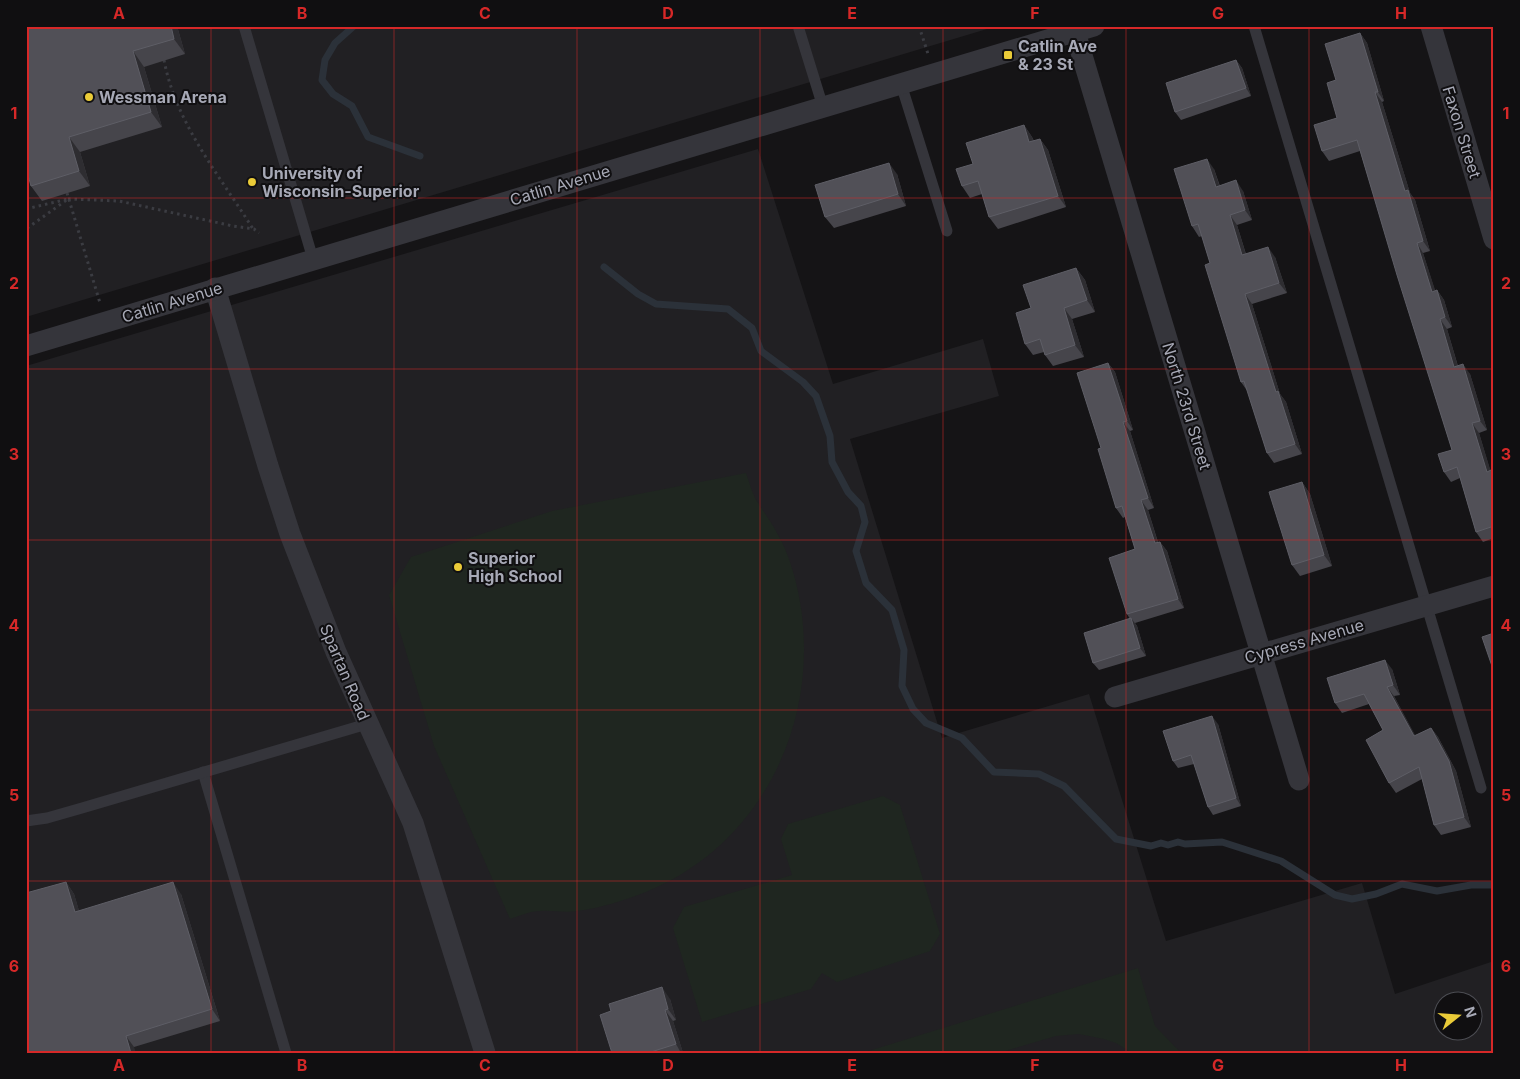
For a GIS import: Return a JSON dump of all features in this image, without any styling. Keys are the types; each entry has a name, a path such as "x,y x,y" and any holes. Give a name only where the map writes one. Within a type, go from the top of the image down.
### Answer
{"street":[{"name":"Faxon Street","path":"1431,26 1494,239"},
{"name":"Catlin Avenue","path":"26,346 1085,29"},
{"name":"North 23rd Street","path":"1085,29 1299,780"},
{"name":"Spartan Road","path":"215,288 290,534 327,632 413,823 485,1053"},
{"name":"Cypress Avenue","path":"1115,697 1494,586"}],"lane":[{"path":"244,26 313,259"},
{"path":"798,26 823,107"},
{"path":"1254,26 1481,788"},
{"path":"901,84 946,231"},
{"path":"26,821 47,818 367,724"},
{"path":"203,772 286,1053"}],"path":[{"path":"919,26 934,74"},
{"path":"164,60 168,82 191,132 218,176 254,229 259,233"},
{"path":"67,193 106,322"},
{"path":"26,209 68,199 119,201 254,229"},
{"path":"26,229 68,199"}],"shaded area":[{"name":"University of Wisconsin-Superior","path":"26,26 997,26 26,317"},
{"name":"Superior High School","path":"758,149 833,384 983,339 999,396 850,439 942,738 1089,694 1166,941 1362,883 1395,994 1494,961 1494,1053 26,1053 26,366"},
{"path":"746,473 755,498 775,529 787,554 794,575 803,623 803,671 796,718 780,762 757,803 727,839 690,869 646,892 595,908 572,912 536,911 510,919 434,746 389,595 411,557 552,511"},
{"path":"883,796 900,805 940,934 930,951 837,982 822,973 811,989 702,1022 673,928 684,907 792,875 781,839 788,824"},
{"path":"1138,968 1155,1026 1181,1053 1132,1053 1116,1043 1079,1034 1056,1036 998,1053 862,1053"}],"building":[{"name":"Wessman Arena","path":"26,26 171,26 174,39 133,51 151,112 69,137 79,171 31,186 26,168"},
{"path":"1360,33 1378,92 1375,92 1405,191 1408,190 1423,241 1417,243 1432,292 1437,290 1445,317 1440,319 1454,367 1463,364 1480,421 1472,423 1487,472 1491,470 1494,478 1494,526 1476,532 1457,467 1444,472 1438,454 1452,450 1357,140 1322,151 1314,125 1337,118 1327,83 1336,80 1325,44"},
{"path":"1236,60 1246,88 1175,112 1166,83"},
{"path":"1024,125 1029,142 1040,139 1058,196 989,217 978,181 962,186 956,169 973,164 966,143"},
{"path":"1207,159 1216,187 1236,180 1245,210 1230,215 1242,255 1268,247 1279,283 1245,294 1276,392 1278,391 1295,444 1267,453 1244,381 1241,382 1205,265 1210,263 1198,224 1192,226 1174,169"},
{"path":"889,163 898,194 825,217 815,185"},
{"path":"1076,268 1087,300 1064,308 1075,345 1045,355 1040,339 1025,344 1016,313 1031,308 1023,285"},
{"path":"1108,363 1127,421 1123,422 1148,498 1141,500 1155,543 1160,542 1178,599 1127,614 1109,558 1135,549 1122,506 1116,508 1098,449 1101,448 1077,373"},
{"path":"1302,482 1324,555 1292,565 1269,492"},
{"path":"1131,618 1140,648 1093,663 1084,633"},
{"path":"1494,633 1494,672 1482,637"},
{"path":"1385,660 1393,685 1387,687 1414,736 1431,728 1449,761 1464,817 1434,825 1419,767 1389,783 1366,740 1383,730 1364,694 1335,703 1327,678"},
{"path":"1212,716 1236,798 1208,807 1191,755 1173,761 1163,731"},
{"path":"66,882 75,912 173,882 212,1009 126,1036 131,1053 26,1053 26,893"},
{"path":"662,987 668,1009 665,1010 676,1044 652,1053 612,1053 600,1015 611,1011 609,1004"}],"waterway":[{"path":"354,26 335,43 325,60 322,80 333,94 352,106 368,137 420,156"},
{"path":"604,267 638,294 656,304 728,309 752,328 761,351 803,382 816,396 830,436 832,462 848,492 861,506 865,522 856,551 866,583 892,610 904,650 902,686 913,709 926,723 962,738 994,772 1039,774 1064,786 1116,839 1151,846 1161,843 1168,845 1178,842 1185,844 1222,842 1281,861 1335,895 1352,899 1376,894 1402,884 1437,891 1471,885 1494,885"}],"place":[{"name":"Catlin Ave & 23 St","path":"1008,55"},
{"name":"Wessman Arena","path":"89,97"},
{"name":"University of Wisconsin-Superior","path":"252,182"},
{"name":"Superior High School","path":"458,567"}]}
